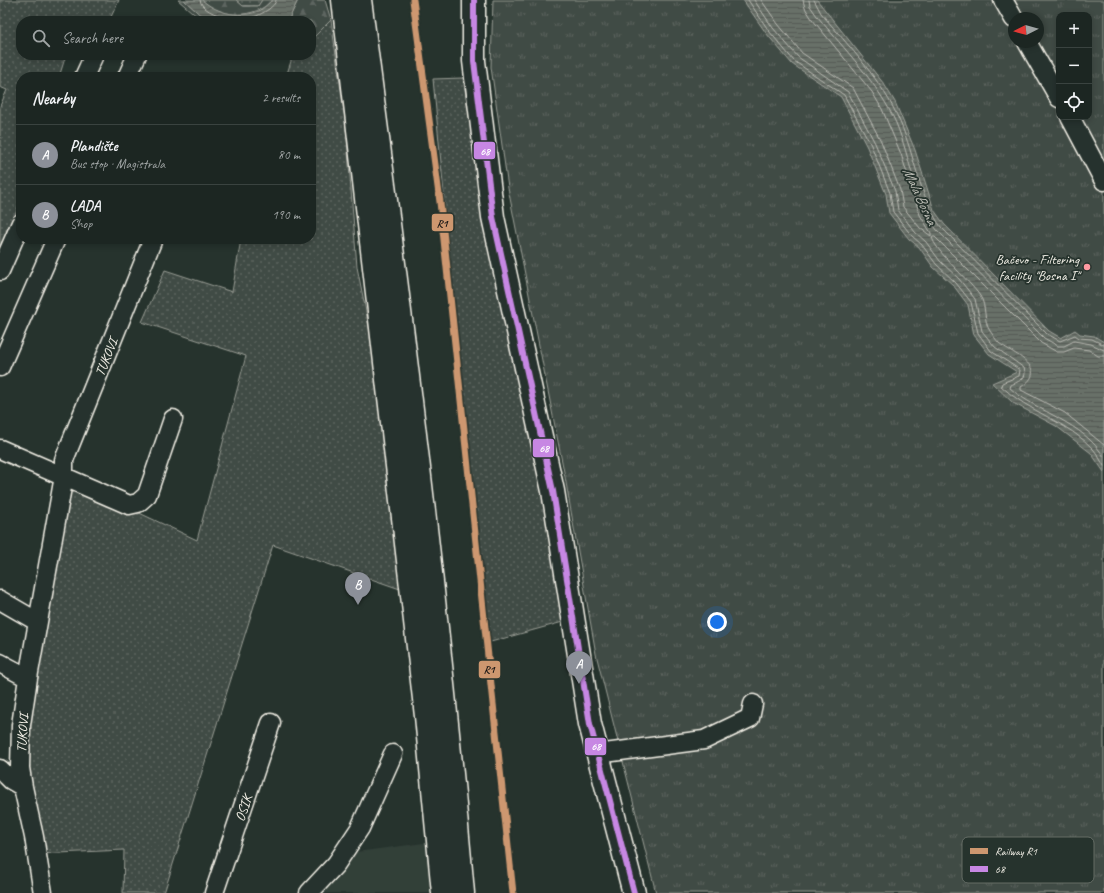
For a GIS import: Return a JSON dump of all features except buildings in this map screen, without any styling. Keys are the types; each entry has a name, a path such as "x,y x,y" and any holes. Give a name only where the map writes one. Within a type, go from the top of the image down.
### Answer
{"main road":[{"path":"343,0 437,714"},
{"path":"360,0 402,317 439,736 463,893"},
{"path":"474,0 474,61 494,217 553,491 597,754 634,893"},
{"path":"439,736 443,893"}],"street":[{"path":"1003,0 1010,12"},
{"path":"1030,48 1056,93"},
{"path":"86,72 92,60"},
{"path":"129,72 135,60"},
{"path":"1072,120 1104,181"},
{"path":"0,271 16,234"},
{"path":"0,367 54,244"},
{"name":"TUKOVI","path":"43,893 20,768 21,725 64,476 64,460 151,244"},
{"path":"0,449 128,505 138,503 147,495 173,419"},
{"path":"0,600 38,622"},
{"path":"0,663 28,678"},
{"path":"597,754 704,740 750,718 753,704"},
{"name":"OSIK","path":"214,893 272,723"},
{"path":"309,893 336,864 360,828 393,754"},
{"name":"TUKOVI","path":"0,769 11,780 23,787"},
{"path":"623,856 628,893"}],"shaded area":[{"path":"432,842 436,893 321,893 341,854"}],"green space":[{"path":"0,0 119,0 111,16 16,16 16,60 64,60 61,72 16,72 16,213 0,263 0,106 7,90 0,87"},
{"path":"178,0 184,0 202,16 197,16"},
{"path":"202,0 236,0 243,6 258,6 262,0 273,0 257,11 238,14 219,11"},
{"path":"236,0 262,0 258,6 243,6"},
{"path":"298,0 325,0 331,20 316,35 316,16 290,16"},
{"path":"493,0 1104,0 1104,893 656,893 596,654 565,477 508,188 491,67"},
{"path":"331,20 346,126 357,267 383,396 400,589 273,545 164,893 123,893 124,850 36,854 25,778 27,719 71,481 197,540 246,356 142,322 165,270 232,292 240,244 316,244 316,72 288,72 291,60 316,60 316,35"},
{"path":"463,78 490,236 570,620 487,643 433,79"}],"water":[{"path":"184,0 202,0 215,9 223,12 230,14 246,14 261,10 273,0 298,0 290,16 202,16"},
{"name":"Mala Bosna","path":"743,0 817,0 884,84 895,102 915,150 934,210 944,224 1049,331 1061,338 1075,330 1080,334 1094,336 1104,342 1104,472 1091,453 1056,426 1013,403 992,383 1017,372 989,354 974,335 968,305 953,285 933,267 919,247 909,239 889,213 886,194 867,147 841,97 792,64 766,33"}],"rail line":[{"name":"R1","path":"413,0 440,202 513,893"}],"transit line":[{"name":"68","path":"474,0 474,61 493,217 553,491 590,724 634,893"}],"place":[{"name":"Bačevo - Filtering facility \"Bosna I\"","path":"1087,267"},
{"name":"LADA","path":"358,605"},
{"name":"Plandište","path":"579,684"}]}
